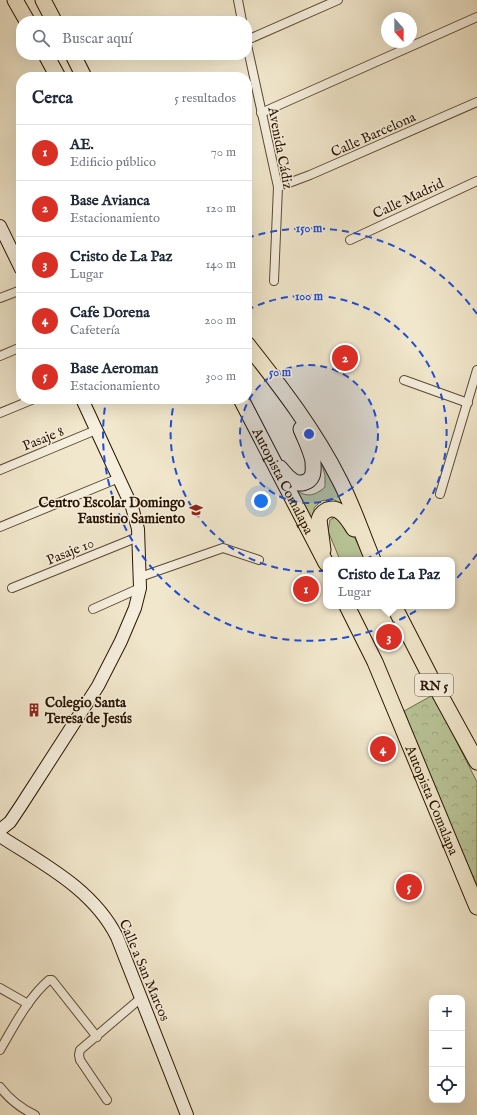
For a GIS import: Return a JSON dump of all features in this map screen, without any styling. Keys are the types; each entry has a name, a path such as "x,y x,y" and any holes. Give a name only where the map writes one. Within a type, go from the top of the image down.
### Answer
{"highway":[{"path":"15,0 24,16"},
{"path":"43,0 51,16"},
{"path":"49,60 55,72"},
{"path":"76,60 82,72"},
{"path":"252,350 282,388 322,449 340,482 371,555"},
{"path":"260,437 271,456 291,480 299,484 310,480 313,466 311,452 282,388"},
{"name":"Autopista Comalapa","path":"244,404 323,558"},
{"path":"324,557 319,520 320,516 324,512 332,509 340,511 345,516 371,555"},
{"name":"Autopista Comalapa","path":"348,609 375,662 477,907"},
{"name":"RN 5","path":"396,609 477,762"}],"main road":[{"path":"0,226 3,240 16,261"},
{"path":"0,830 10,822 98,686 122,641 135,608 140,582 138,537 132,507 84,404"},
{"name":"Calle a San Marcos","path":"0,836 58,872 104,914 117,936 187,1115"}],"street":[{"path":"238,0 241,16"},
{"path":"252,38 338,0"},
{"path":"261,113 477,17"},
{"name":"Avenida Cádiz","path":"250,60 278,187 274,281"},
{"name":"Calle Barcelona","path":"278,187 310,175 477,102"},
{"name":"Calle Madrid","path":"350,240 477,181"},
{"path":"0,298 16,292"},
{"path":"0,356 16,349"},
{"path":"440,494 477,370"},
{"path":"404,380 468,403"},
{"path":"0,413 22,404"},
{"name":"Pasaje 8","path":"0,470 96,430"},
{"path":"0,527 119,478"},
{"name":"Pasaje 10","path":"12,588 138,537"},
{"path":"93,609 140,582 224,548 259,560"},
{"path":"0,1050 28,1004 43,985 49,980 52,980 97,1037"},
{"path":"0,988 28,1004"},
{"path":"107,1100 80,1060 80,1050 142,998"},
{"path":"0,1088 8,1098 17,1105 35,1115"}],"green space":[{"path":"319,454 348,508 333,499 321,501 314,508 314,525 290,484 299,492 307,495 320,491 325,487 325,475"},
{"path":"337,516 353,534 364,557 339,557 328,531 330,520"},
{"path":"433,695 477,782 477,885 444,811 404,711"}],"place":[{"name":"Base Avianca","path":"345,358"},
{"name":"Centro Escolar Domingo Faustino Samiento","path":"196,510"},
{"name":"AE.","path":"306,589"},
{"name":"Cristo de La Paz","path":"389,637"},
{"name":"Colegio Santa Teresa de Jesús","path":"34,710"},
{"name":"Cafe Dorena","path":"383,749"},
{"name":"Base Aeroman","path":"409,887"}]}
